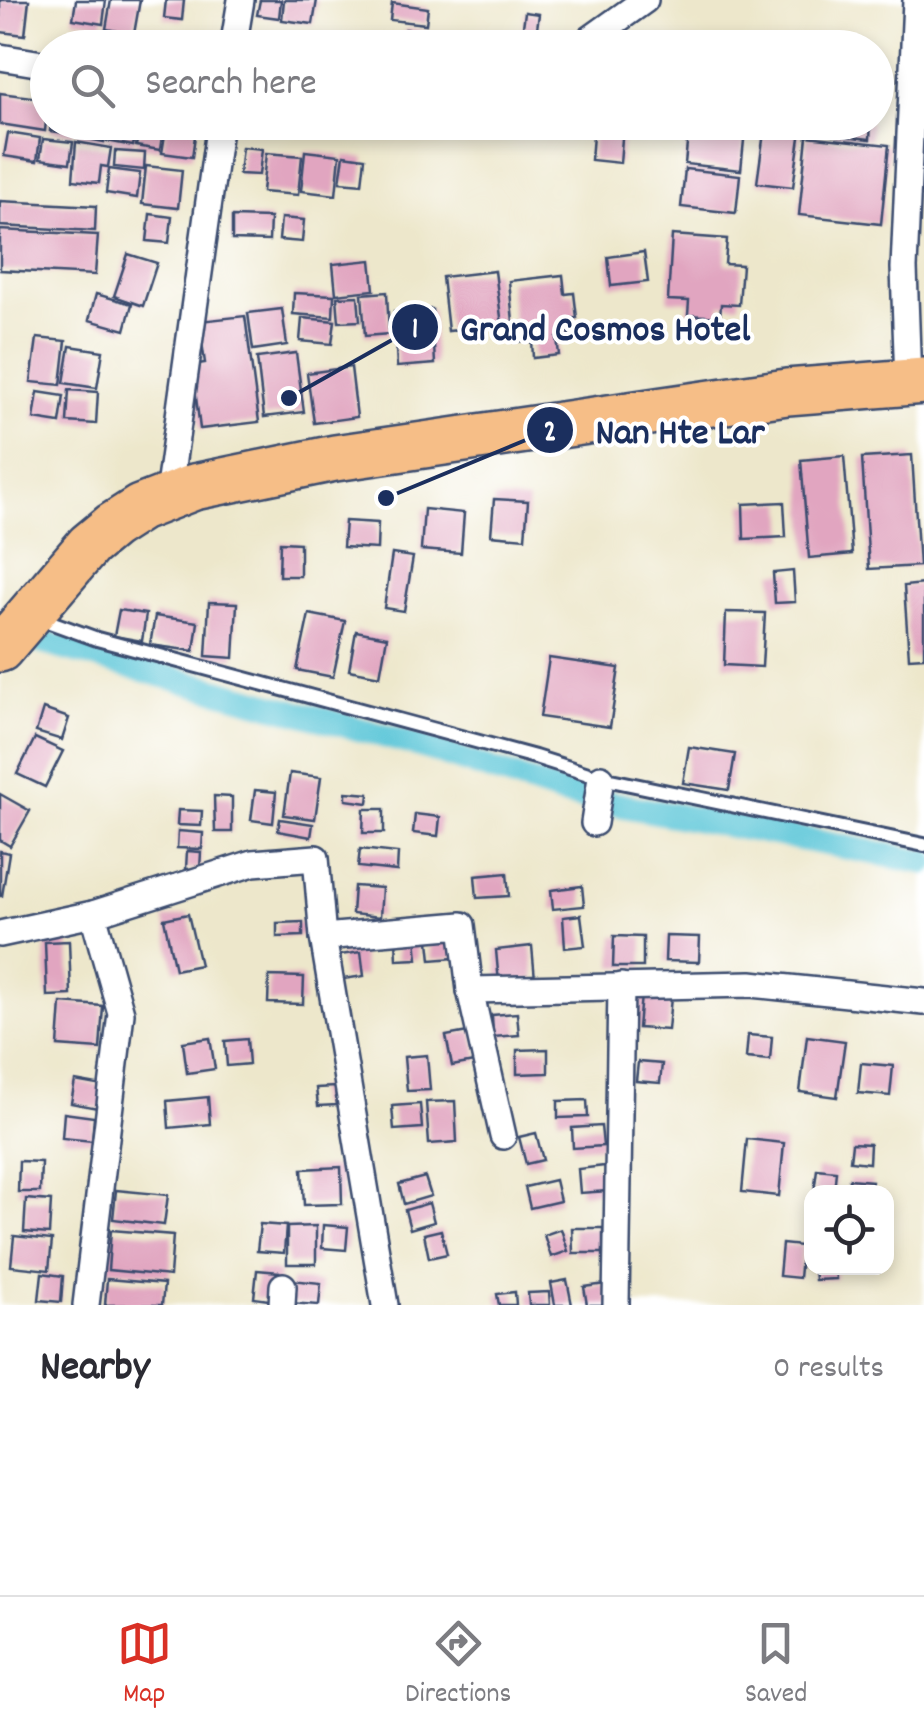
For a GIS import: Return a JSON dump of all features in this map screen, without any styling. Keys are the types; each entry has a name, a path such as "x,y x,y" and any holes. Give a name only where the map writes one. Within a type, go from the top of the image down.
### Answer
{"highway":[{"path":"0,650 14,609 89,544 140,508 168,494 335,458 787,392 916,381"}],"street":[{"path":"236,30 240,0"},
{"path":"603,30 645,0"},
{"path":"916,0 904,268 916,381"},
{"path":"0,57 30,62"},
{"path":"168,494 217,140"},
{"path":"594,824 601,778"},
{"path":"0,934 93,914 254,864 316,858 323,937 384,1305"},
{"path":"86,1305 121,1013 93,914"},
{"path":"323,937 462,925 470,990 503,1136"},
{"path":"470,990 750,984 924,1002"},
{"path":"616,1305 622,986"}],"lane":[{"path":"14,609 97,640 601,778 924,845"}],"building":[{"path":"0,0 29,0 25,35 0,32"},
{"path":"76,0 106,0 103,24 73,19"},
{"path":"111,0 140,0 135,30 106,29"},
{"path":"166,0 184,0 182,20 164,18"},
{"path":"260,0 281,0 279,18 257,15"},
{"path":"284,0 317,0 313,24 282,20"},
{"path":"392,3 428,8 426,24 390,20"},
{"path":"525,12 539,14 537,30 523,30"},
{"path":"0,93 30,97 30,129 0,124"},
{"path":"8,133 40,140 37,161 4,156"},
{"path":"43,140 73,142 70,163 40,159"},
{"path":"107,140 134,140 133,146"},
{"path":"137,140 161,140 160,150 136,146"},
{"path":"164,140 194,140 192,157 162,153"},
{"path":"593,140 622,140 620,163 591,160"},
{"path":"687,140 744,140 741,170 685,164"},
{"path":"763,140 800,140 793,187 757,183"},
{"path":"807,140 889,145 881,224 799,215"},
{"path":"76,142 111,148 108,167 101,166 99,183 73,180"},
{"path":"242,147 262,149 259,175 239,174"},
{"path":"115,151 145,153 144,170 114,167"},
{"path":"305,151 340,155 336,195 301,191"},
{"path":"266,153 302,156 298,195 262,192"},
{"path":"344,155 365,158 362,184 340,182"},
{"path":"146,166 182,170 178,208 142,204"},
{"path":"109,169 140,173 137,198 106,193"},
{"path":"685,169 740,175 736,213 681,207"},
{"path":"0,201 96,206 95,231 0,226"},
{"path":"150,214 172,217 169,243 147,241"},
{"path":"232,217 270,218 269,241 232,240"},
{"path":"281,218 304,220 302,242 279,240"},
{"path":"0,230 98,235 95,275 0,270"},
{"path":"672,235 727,239 725,264 742,265 739,305 721,304 720,317 688,315 689,301 668,300"},
{"path":"644,252 648,282 611,286 608,257"},
{"path":"128,254 157,263 143,306 114,296"},
{"path":"371,260 374,290 336,294 333,264"},
{"path":"495,271 502,325 448,331 442,277"},
{"path":"563,275 565,294 574,293 577,318 568,319 569,336 557,338 559,355 533,358 532,340 515,342 509,281"},
{"path":"387,292 389,334 365,336 362,294"},
{"path":"294,293 334,295 333,317 293,314"},
{"path":"96,294 132,304 125,330 89,320"},
{"path":"358,296 360,321 339,322 337,297"},
{"path":"282,309 287,345 253,350 248,313"},
{"path":"432,309 435,364 397,367 394,311"},
{"path":"245,316 259,422 200,429 192,365 205,363 199,321"},
{"path":"302,318 335,321 332,344 300,341"},
{"path":"37,338 66,341 61,385 31,382"},
{"path":"70,346 103,351 97,388 64,383"},
{"path":"296,353 304,412 264,417 257,358"},
{"path":"351,367 357,417 314,423 307,373"},
{"path":"69,390 98,392 96,424 67,422"},
{"path":"38,392 64,396 60,423 34,419"},
{"path":"912,455 919,566 869,569 862,458"},
{"path":"844,456 852,554 809,558 801,460"},
{"path":"494,499 528,501 525,538 491,535"},
{"path":"784,502 786,537 744,539 743,504"},
{"path":"424,509 464,513 461,553 421,550"},
{"path":"345,521 378,523 377,549 343,547"},
{"path":"280,542 300,543 300,576 279,576"},
{"path":"392,554 413,557 404,611 384,608"},
{"path":"793,571 795,602 775,603 773,573"},
{"path":"924,584 924,657 909,658 904,586"},
{"path":"209,602 237,603 234,658 206,656"},
{"path":"119,610 146,614 142,641 114,636"},
{"path":"726,612 765,613 762,667 724,665"},
{"path":"309,614 345,621 333,677 297,670"},
{"path":"155,616 198,622 194,651 150,645"},
{"path":"356,631 387,637 380,676 349,670"},
{"path":"549,658 619,668 610,727 540,717"},
{"path":"43,709 69,718 62,740 36,732"},
{"path":"35,738 63,751 45,787 17,774"},
{"path":"689,747 735,754 729,790 683,783"},
{"path":"290,773 321,777 315,819 284,815"},
{"path":"255,790 276,792 273,823 251,820"},
{"path":"346,792 369,794 368,803 346,800"},
{"path":"0,794 30,811 10,846 0,840"},
{"path":"214,796 232,797 232,832 215,832"},
{"path":"364,809 384,809 384,833 363,833"},
{"path":"178,810 202,811 201,826 177,825"},
{"path":"415,814 440,817 438,836 413,833"},
{"path":"280,819 313,824 311,837 278,831"},
{"path":"178,831 203,833 202,849 177,848"},
{"path":"360,849 398,853 397,871 358,867"},
{"path":"0,851 9,853 2,896 0,896"},
{"path":"187,851 201,852 200,869 186,869"},
{"path":"507,873 509,896 477,898 475,876"},
{"path":"354,886 382,888 380,917 352,914"},
{"path":"582,886 584,906 553,909 551,890"},
{"path":"188,914 200,965 175,970 164,919"},
{"path":"581,915 585,946 565,948 563,917"},
{"path":"303,922 303,936 277,937 277,923"},
{"path":"614,936 643,937 643,967 613,967"},
{"path":"666,936 700,937 699,962 665,961"},
{"path":"416,938 418,959 397,960 396,939"},
{"path":"452,939 454,958 431,960 429,941"},
{"path":"69,941 71,995 47,996 45,942"},
{"path":"532,946 535,979 499,983 496,950"},
{"path":"361,952 364,976 343,979 340,955"},
{"path":"269,976 304,977 303,1004 268,1003"},
{"path":"641,995 671,997 668,1030 638,1028"},
{"path":"61,1003 103,1006 100,1049 58,1046"},
{"path":"517,1013 519,1035 493,1037 492,1015"},
{"path":"473,1031 479,1061 452,1066 446,1036"},
{"path":"748,1035 772,1037 770,1060 746,1058"},
{"path":"807,1036 845,1041 837,1097 800,1092"},
{"path":"210,1038 215,1069 187,1073 183,1042"},
{"path":"247,1039 249,1064 227,1066 225,1041"},
{"path":"548,1049 548,1073 517,1074 517,1050"},
{"path":"427,1055 430,1090 407,1091 404,1057"},
{"path":"638,1062 662,1064 660,1083 636,1081"},
{"path":"861,1063 893,1066 890,1096 858,1093"},
{"path":"75,1081 108,1087 103,1109 71,1103"},
{"path":"335,1087 337,1105 318,1106 316,1088"},
{"path":"208,1097 210,1124 169,1128 167,1101"},
{"path":"587,1100 588,1117 558,1118 558,1101"},
{"path":"455,1101 457,1142 429,1144 426,1102"},
{"path":"420,1104 422,1128 394,1130 392,1106"},
{"path":"64,1113 94,1117 92,1141 62,1138"},
{"path":"601,1126 603,1146 573,1148 572,1128"},
{"path":"536,1133 543,1160 526,1164 519,1137"},
{"path":"747,1139 784,1143 779,1196 742,1192"},
{"path":"852,1143 870,1144 869,1163 850,1161"},
{"path":"19,1161 41,1162 40,1192 18,1192"},
{"path":"605,1166 608,1191 580,1193 578,1169"},
{"path":"341,1167 342,1204 304,1205 302,1169"},
{"path":"817,1169 836,1171 835,1185 815,1185"},
{"path":"425,1177 431,1196 404,1204 399,1184"},
{"path":"849,1179 872,1181 872,1185 849,1185"},
{"path":"555,1180 560,1201 530,1208 525,1187"},
{"path":"116,1190 168,1195 164,1225 113,1219"},
{"path":"26,1199 51,1201 49,1234 24,1232"},
{"path":"429,1203 434,1222 410,1229 405,1210"},
{"path":"260,1224 286,1226 284,1253 257,1251"},
{"path":"323,1225 348,1227 346,1250 322,1248"},
{"path":"316,1226 316,1264 287,1264 287,1227"},
{"path":"572,1228 603,1228 603,1253 573,1253"},
{"path":"561,1229 568,1251 551,1257 544,1235"},
{"path":"111,1230 173,1235 170,1276 108,1270"},
{"path":"441,1230 447,1254 429,1258 424,1234"},
{"path":"14,1236 52,1240 49,1270 11,1266"},
{"path":"782,1244 802,1246 799,1278 779,1276"},
{"path":"257,1270 279,1272 276,1301 254,1298"},
{"path":"42,1273 63,1276 61,1302 39,1300"},
{"path":"815,1275 836,1275 836,1279 815,1280"},
{"path":"107,1279 164,1284 162,1305 105,1305"},
{"path":"291,1280 321,1283 319,1305 289,1303"},
{"path":"567,1280 572,1305 555,1305 551,1283"},
{"path":"606,1284 609,1305 587,1305 584,1287"},
{"path":"515,1292 516,1305 499,1305 497,1294"},
{"path":"549,1292 550,1305 529,1305 528,1293"}],"waterway":[{"path":"5,632 421,746 563,794 924,862"}],"place":[{"name":"Grand Cosmos Hotel","path":"289,398"},
{"name":"Nan Hte Lar","path":"386,498"}]}
